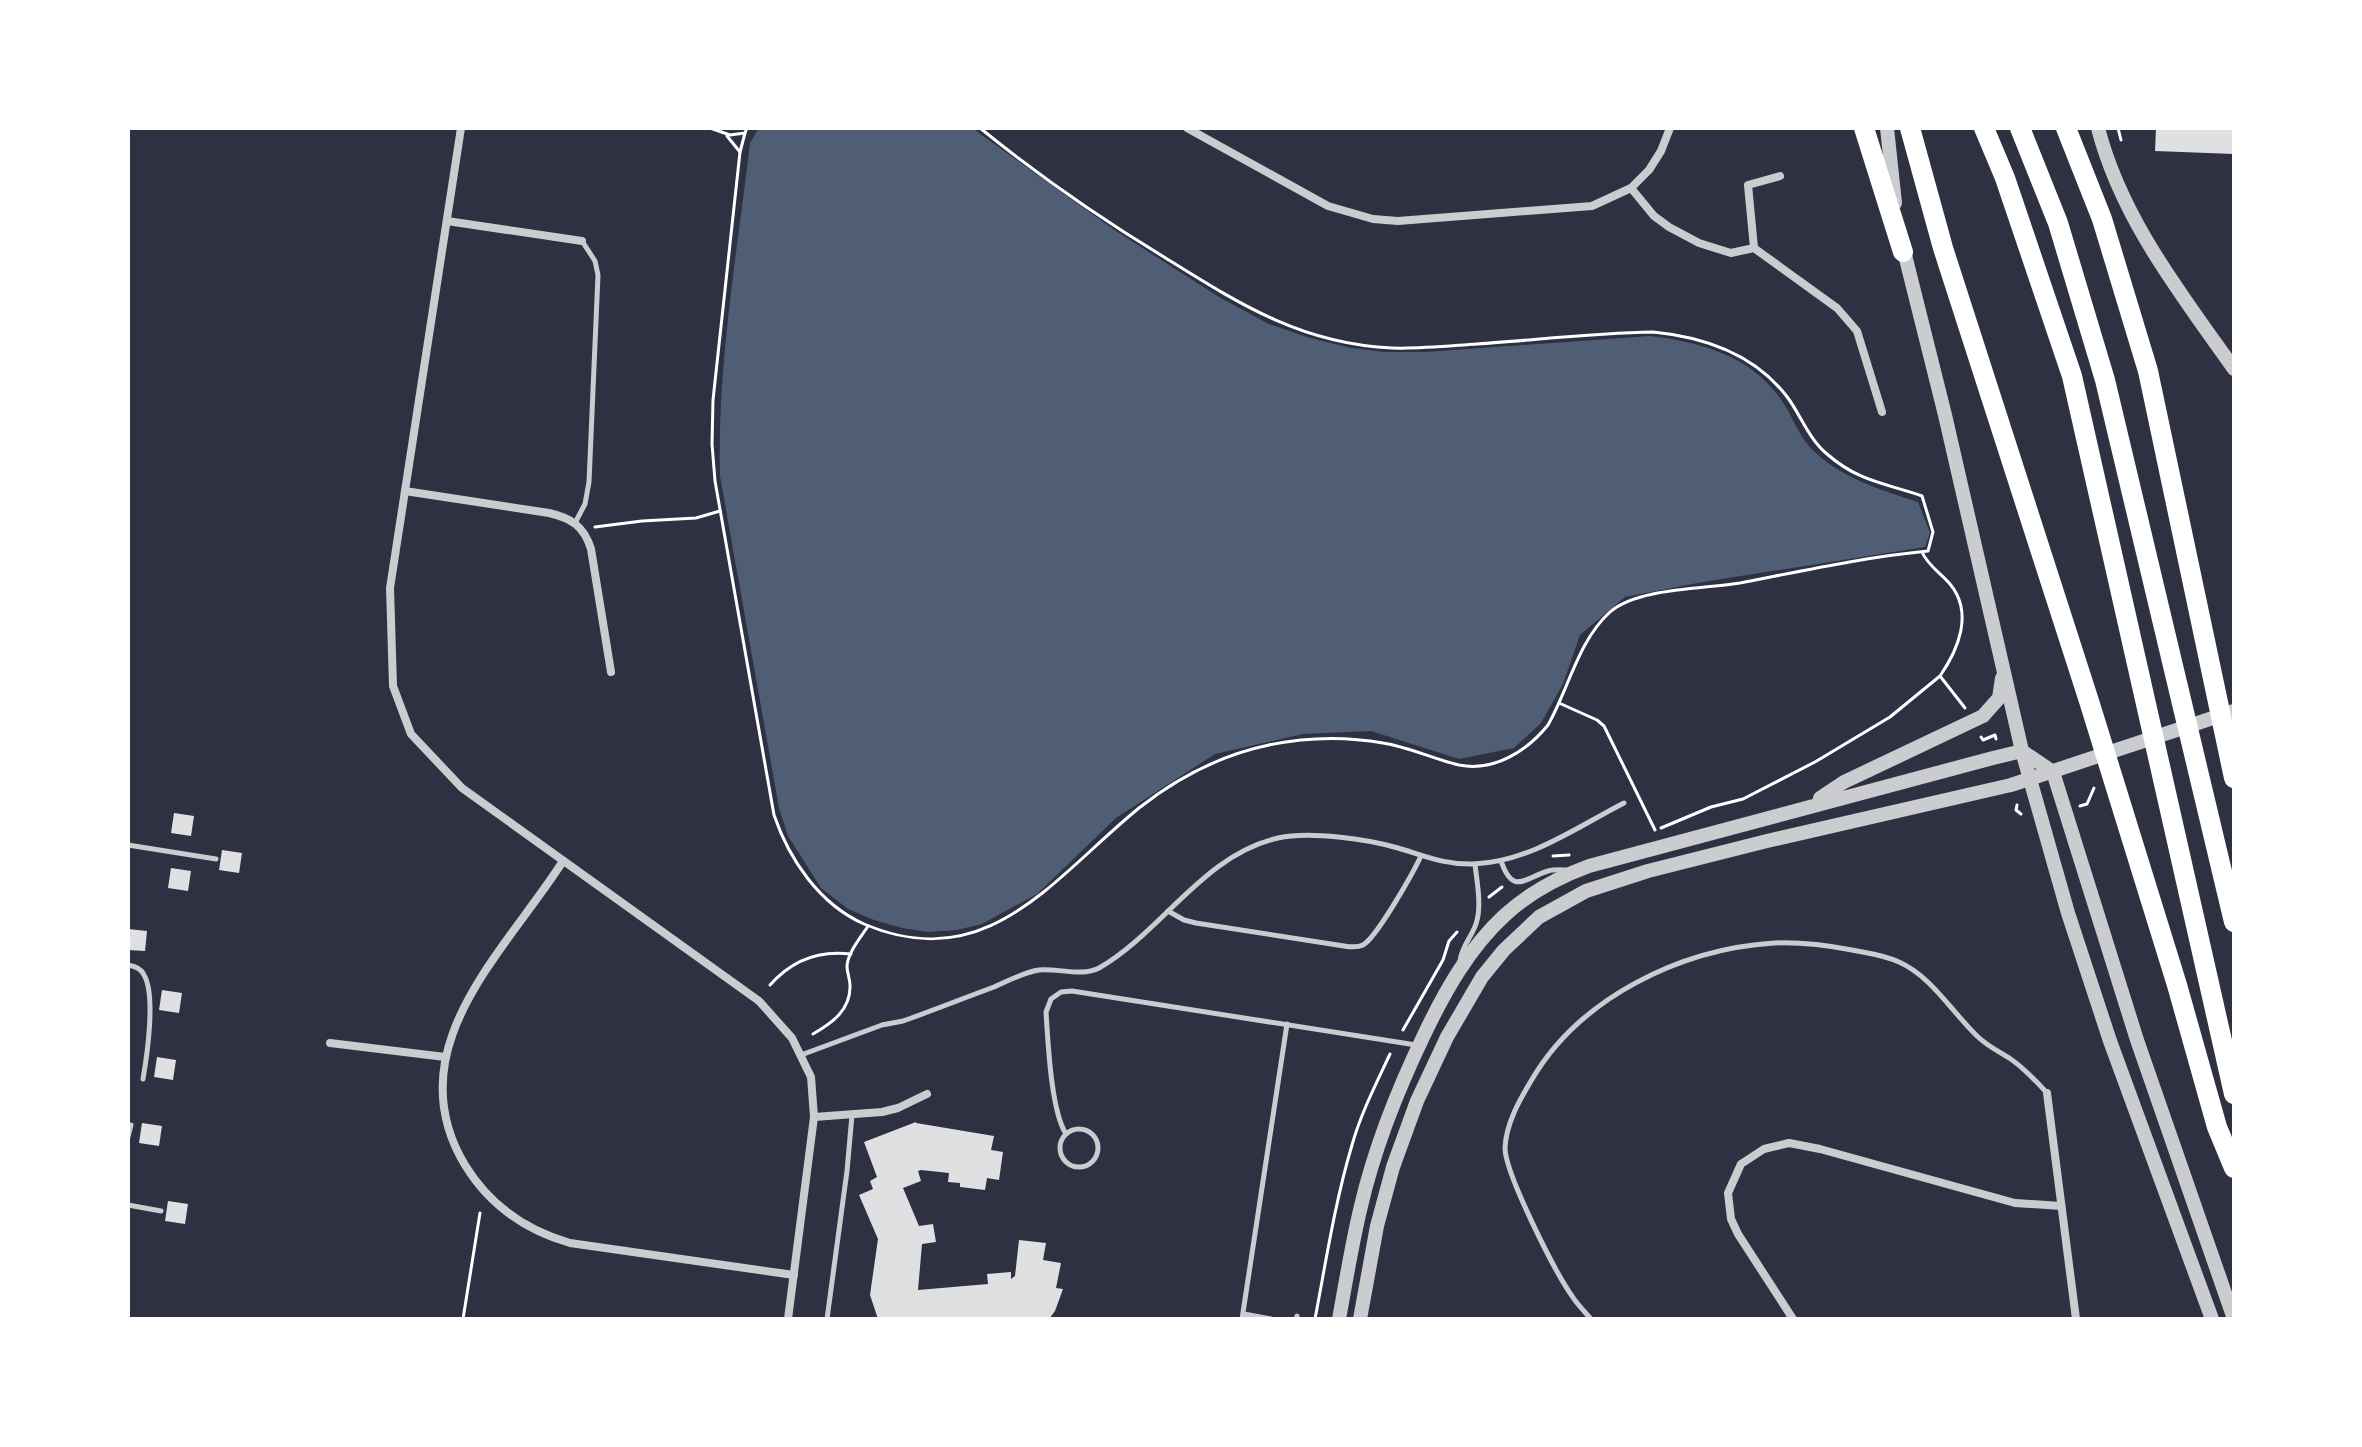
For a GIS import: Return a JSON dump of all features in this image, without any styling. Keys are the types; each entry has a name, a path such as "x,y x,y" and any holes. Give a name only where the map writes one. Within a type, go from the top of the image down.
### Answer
{"highway":[{"path":"1864,128 1903,252"},
{"path":"1910,128 1943,248 2117,790 2217,1127 2234,1168"},
{"path":"1984,128 2015,207 2072,376 2234,1094"},
{"path":"2020,128 2058,223 2105,380 2234,922"},
{"path":"2066,128 2102,219 2148,371 2234,778"}],"street":[{"path":"461,128 390,588 393,686 411,734 462,788 759,1001 792,1038 811,1077 814,1117 788,1319"},
{"path":"1187,128 1310,198 1338,210 1373,219 1398,221 1592,206 1631,188 1649,170 1670,128"},
{"path":"1887,128 1903,252 1945,415 2022,751 2068,913 2110,1041 2212,1319"},
{"path":"2098,128 2115,178 2139,228 2234,369"},
{"path":"1754,248 1748,185 1780,176"},
{"path":"1631,188 1654,216 1669,227 1699,243 1731,253 1754,248 1837,308 1857,331 1882,412"},
{"path":"447,221 582,241"},
{"path":"405,491 554,514 575,523 584,532 591,549 611,672"},
{"path":"1810,805 1844,782 1987,712 2001,691 2001,663"},
{"path":"1360,1319 1377,1226 1393,1167 1417,1101 1447,1037 1482,977 1504,950 1539,917 1586,891 1648,871 2030,779 2234,711"},
{"path":"1339,1319 1361,1204 1386,1122 1437,1008 1488,931 1507,913 1538,890 1576,871 1810,805 2022,751 2053,772 2137,1040 2234,1319"},
{"path":"563,861 468,997 452,1032 443,1081 444,1105 456,1148 489,1197 520,1222 544,1235 570,1243 794,1275"},
{"path":"330,1043 445,1057"},
{"path":"2047,1093 2076,1319"},
{"path":"814,1117 873,1114 898,1108 927,1094"},
{"path":"1793,1319 1731,1219 1728,1193 1741,1164 1764,1149 1789,1143 2010,1201 2061,1206"}],"lane":[{"path":"575,523 588,491 598,275 595,261 582,241"},
{"path":"801,1055 882,1025 901,1022 1037,970 1096,970 1230,859 1252,846 1277,838 1299,835 1331,837 1397,848 1440,862 1475,864 1501,861 1538,848 1624,803"},
{"path":"128,845 216,859"},
{"path":"1168,911 1196,923 1360,946 1368,940 1393,905 1421,856"},
{"path":"1501,861 1512,880 1525,882 1555,870 1576,871"},
{"path":"1460,970 1462,949 1476,924 1475,864"},
{"path":"1591,1319 1565,1284 1515,1185 1506,1159 1506,1140 1528,1084 1559,1041 1594,1009 1640,982 1702,956 1774,943 1823,945 1892,959 1917,973 1978,1037 2022,1067 2047,1093"},
{"path":"128,965 143,972 148,986 148,1049 143,1079"},
{"path":"1066,1134 1060,1124 1056,1102 1046,1012 1051,999 1057,994 1072,991 1419,1045"},
{"path":"1271,1319 1243,1316 1287,1024"},
{"path":"827,1319 852,1115"},
{"path":"128,1137 131,1125"},
{"path":"1079,1129 1093,1135 1099,1149 1093,1162 1079,1167 1066,1162 1060,1150 1066,1134 1079,1129"},
{"path":"128,1205 161,1211"}],"path":[{"path":"710,128 730,135 746,130"},
{"path":"746,130 740,152 712,425 714,473 771,800 782,839 811,883 840,911 868,926 918,938 943,938 969,934 1003,921 1026,907 1142,806 1197,771 1229,756 1294,740 1327,738 1385,743 1457,764 1483,765 1512,756 1548,725 1592,632 1624,603 1643,596 1928,551 1933,532 1922,496 1863,478 1842,466 1824,452 1810,435 1788,398 1761,370 1743,357 1701,340 1666,334 1633,333 1391,348 1329,339 1273,320 1219,291 1084,206 980,128"},
{"path":"722,133 740,152"},
{"path":"584,532 604,525 696,518 720,511"},
{"path":"1644,834 1711,807 1743,799 1815,762 1890,717 1940,676 1956,651 1962,624 1961,609 1951,585 1927,562 1922,551"},
{"path":"1940,676 1968,711"},
{"path":"1559,703 1604,726 1655,830"},
{"path":"1978,730 1983,740 1995,735 1999,746"},
{"path":"2017,805 2016,810 2025,821"},
{"path":"1550,857 1577,852"},
{"path":"1478,906 1512,880"},
{"path":"813,1034 832,1022 846,1006 850,985 847,968 851,954 868,926"},
{"path":"1315,1319 1332,1226 1353,1142 1397,1041 1443,960 1449,941 1457,932"},
{"path":"770,985 787,968 812,956 851,954"},
{"path":"463,1319 480,1213"}],"water":[{"path":"759,128 972,128 1116,231 1219,297 1269,324 1351,348 1425,352 1650,336 1705,347 1738,361 1768,383 1801,435 1820,457 1860,481 1918,502 1930,533 1925,547 1625,597 1580,635 1563,684 1541,723 1514,748 1459,759 1371,731 1303,734 1215,754 1116,818 1037,894 982,924 928,932 874,920 848,909 821,888 788,836 779,808 720,476 722,393 729,310 750,143"}],"building":[{"path":"2156,128 2234,128 2234,154 2155,151"},
{"path":"174,813 194,816 191,836 171,833"},
{"path":"222,850 242,853 239,873 219,870"},
{"path":"171,868 191,871 188,891 168,888"},
{"path":"128,929 147,931 145,951 128,950"},
{"path":"162,990 182,993 179,1013 159,1010"},
{"path":"157,1057 176,1060 173,1080 154,1077"},
{"path":"916,1122 994,1136 991,1150 1003,1152 999,1180 987,1178 985,1190 948,1182 949,1173 921,1170 918,1171 921,1181 903,1188 919,1226 933,1224 936,1242 922,1244 918,1290 988,1284 987,1274 1011,1272 1011,1279 1015,1276 1019,1240 1046,1243 1043,1260 1061,1263 1056,1288 1063,1289 1049,1319 878,1319 870,1295 878,1239 859,1195 873,1189 870,1181 877,1177 864,1142"},
{"path":"142,1123 162,1126 159,1146 139,1143"},
{"path":"168,1201 188,1204 185,1224 165,1221"}]}
